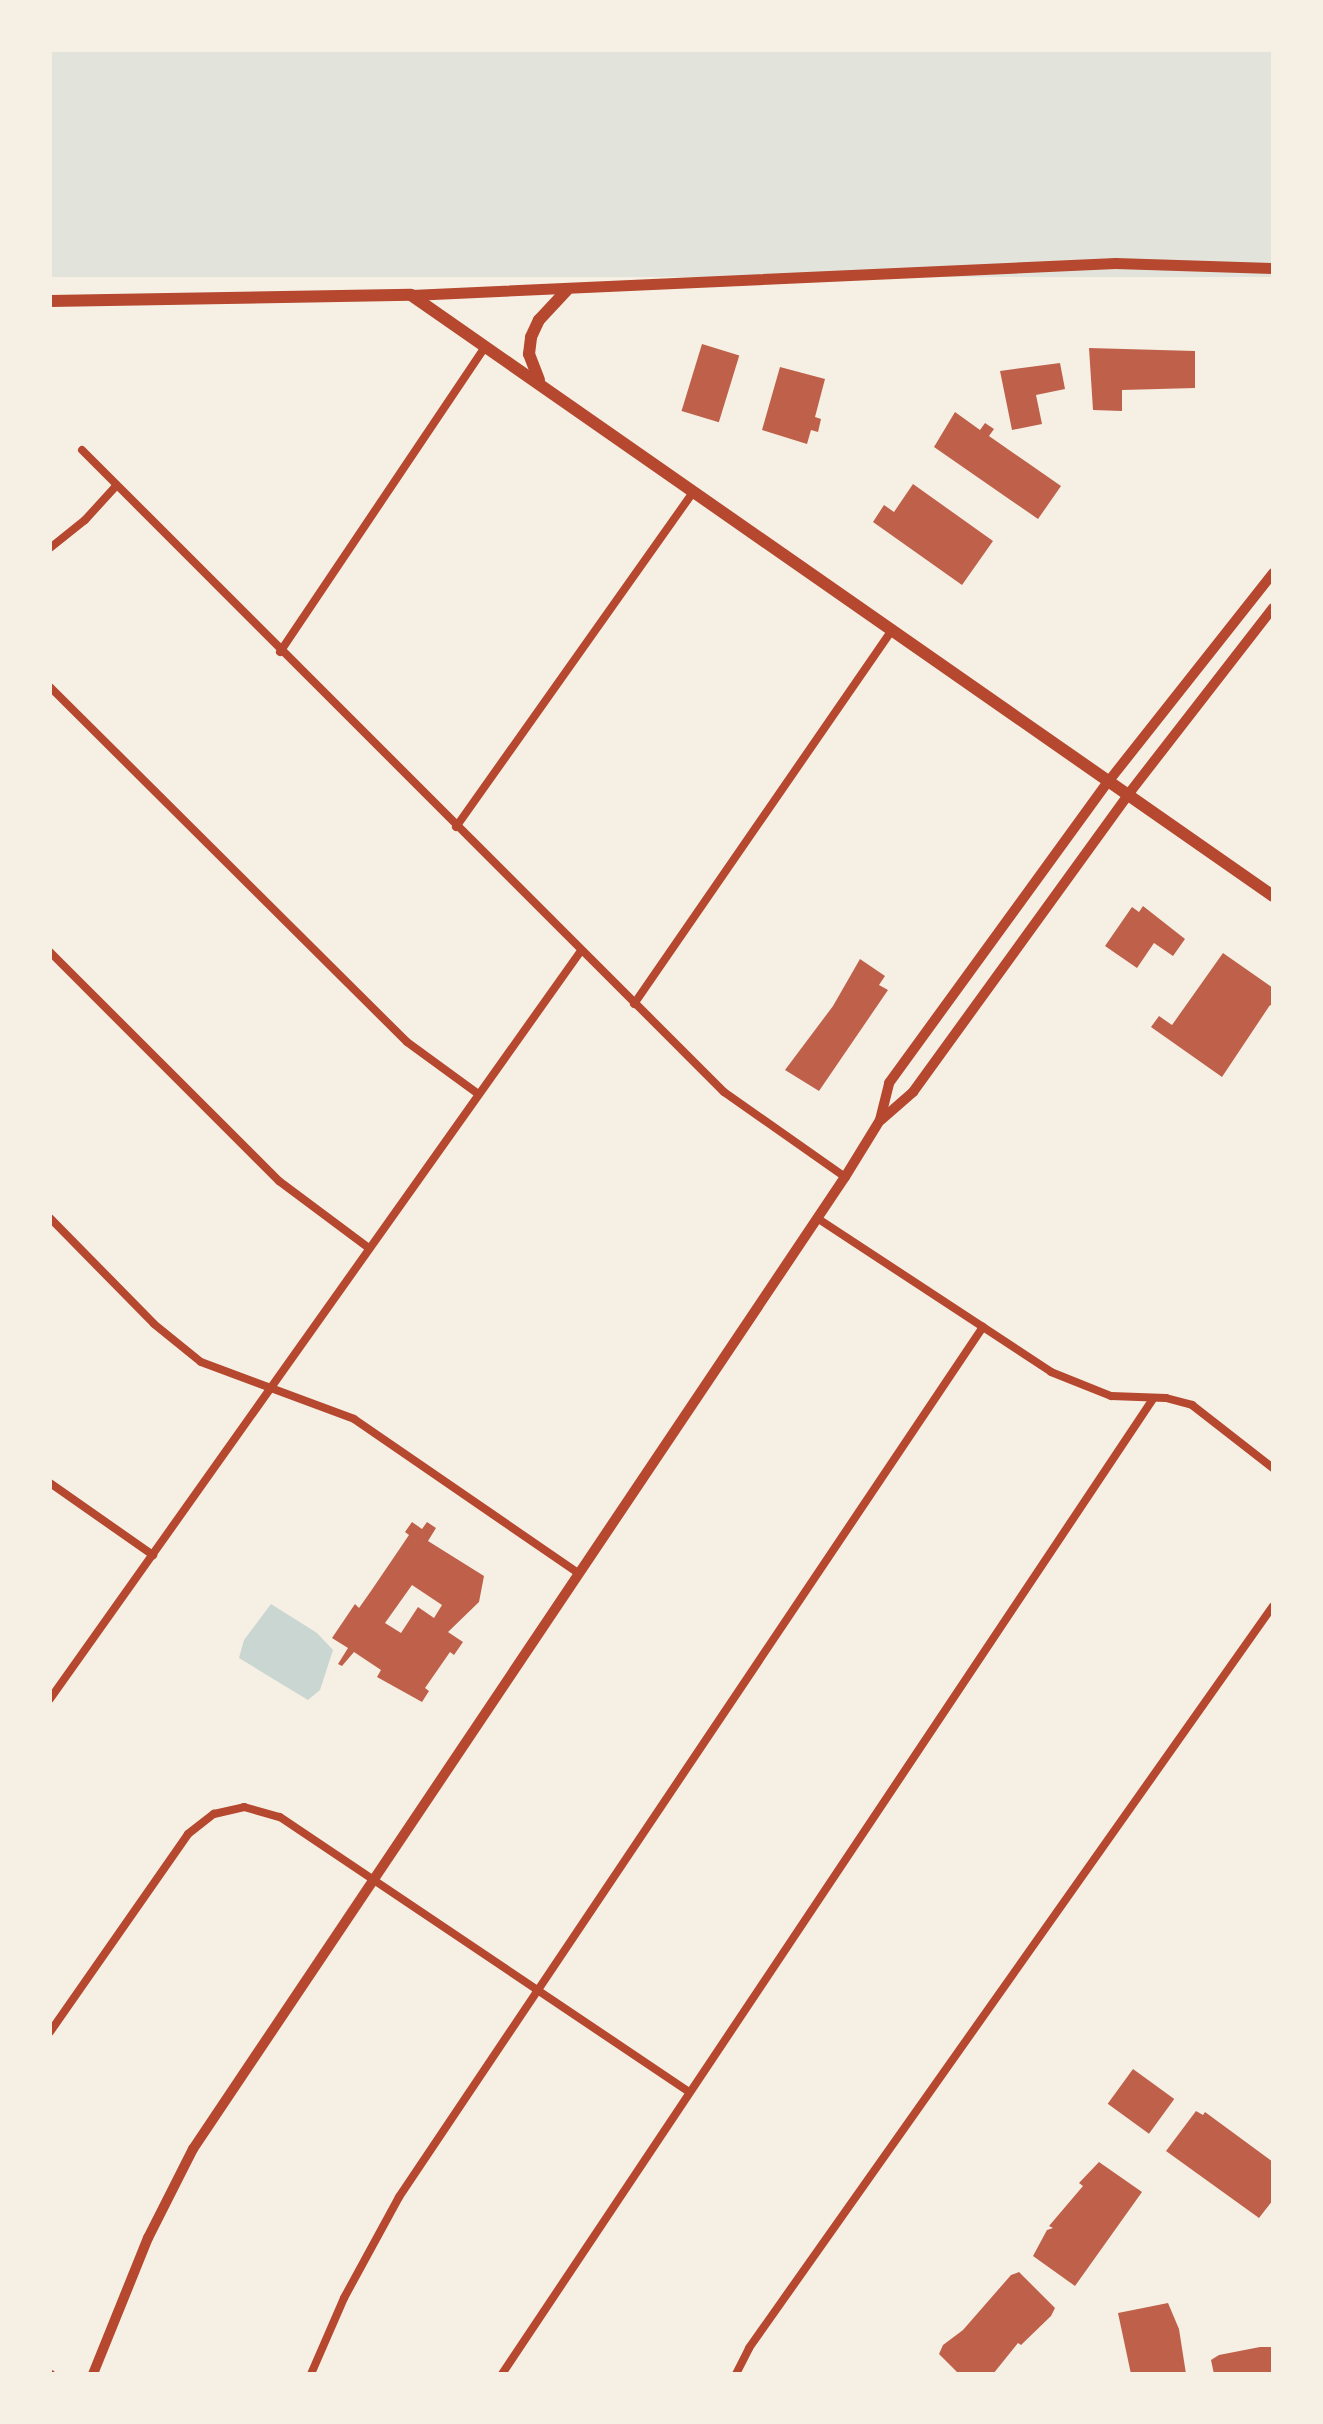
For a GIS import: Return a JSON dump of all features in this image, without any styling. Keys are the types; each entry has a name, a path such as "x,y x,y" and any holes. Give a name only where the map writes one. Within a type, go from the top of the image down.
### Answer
{"main road":[{"path":"50,302 411,296 1115,263 1273,268"},
{"path":"540,383 528,354 531,338 540,320 567,290"},
{"path":"411,296 1273,896"}],"street":[{"path":"280,652 486,346"},
{"path":"82,450 724,1092 845,1177"},
{"path":"50,548 85,520 116,486"},
{"path":"456,827 693,491"},
{"path":"93,2374 148,2238 193,2149 845,1177 880,1120 890,1083 1108,782 1273,573"},
{"path":"880,1120 912,1092 1127,796 1273,608"},
{"path":"634,1004 892,631"},
{"path":"50,687 407,1042 477,1093"},
{"path":"50,952 279,1182 368,1248"},
{"path":"50,1699 580,952"},
{"path":"50,1218 185,1350 219,1371 354,1419 578,1574"},
{"path":"818,1218 983,1328 1084,1389 1192,1404 1273,1468"},
{"path":"311,2374 344,2298 399,2196 983,1328"},
{"path":"502,2374 1153,1399"},
{"path":"50,1482 153,1555"},
{"path":"736,2374 749,2348 1273,1606"},
{"path":"50,2032 188,1834 214,1814 232,1808 263,1810 689,2092"}],"shaded area":[{"path":"50,50 1273,50 1273,277 50,277"},
{"path":"271,1604 317,1633 333,1650 320,1690 308,1700 239,1658 244,1640"}],"building":[{"path":"702,344 739,355 719,422 682,411"},
{"path":"1089,348 1195,351 1195,388 1122,390 1122,411 1093,410"},
{"path":"1060,363 1065,389 1036,395 1042,424 1012,430 1000,371"},
{"path":"780,367 825,379 815,417 821,419 818,432 811,430 807,444 762,430"},
{"path":"955,412 980,430 985,423 994,429 989,436 1061,486 1038,519 934,447"},
{"path":"913,484 993,541 962,585 873,522 884,505 894,512"},
{"path":"1143,906 1185,939 1173,956 1154,943 1137,968 1105,946 1132,907 1139,912"},
{"path":"1223,953 1273,988 1273,1007 1270,1005 1222,1077 1151,1027 1159,1016 1172,1025"},
{"path":"860,959 885,976 879,985 888,990 819,1091 785,1070 833,1006"},
{"path":"412,1522 422,1529 427,1522 436,1528 428,1541 484,1576 479,1602 448,1632 463,1642 454,1655 450,1652 425,1688 429,1691 422,1702 377,1677 381,1670 354,1652 342,1666 338,1664 348,1648 332,1638 355,1604 359,1608 371,1591 409,1535 405,1532","holes":["412,1585 442,1605 434,1618 418,1607 401,1633 385,1623"]},
{"path":"1133,2069 1174,2099 1149,2134 1108,2104"},
{"path":"1196,2111 1203,2115 1205,2112 1273,2162 1273,2200 1259,2218 1166,2151"},
{"path":"1099,2162 1142,2192 1075,2286 1033,2256 1047,2230 1053,2228 1049,2226 1083,2186 1079,2183"},
{"path":"1019,2272 1055,2308 1051,2316 1021,2345 1018,2343 993,2374 959,2374 939,2354 943,2345 963,2330 1011,2275"},
{"path":"1168,2303 1179,2329 1186,2374 1131,2374 1118,2313"},
{"path":"1273,2347 1273,2374 1214,2374 1211,2360 1219,2355"}]}
